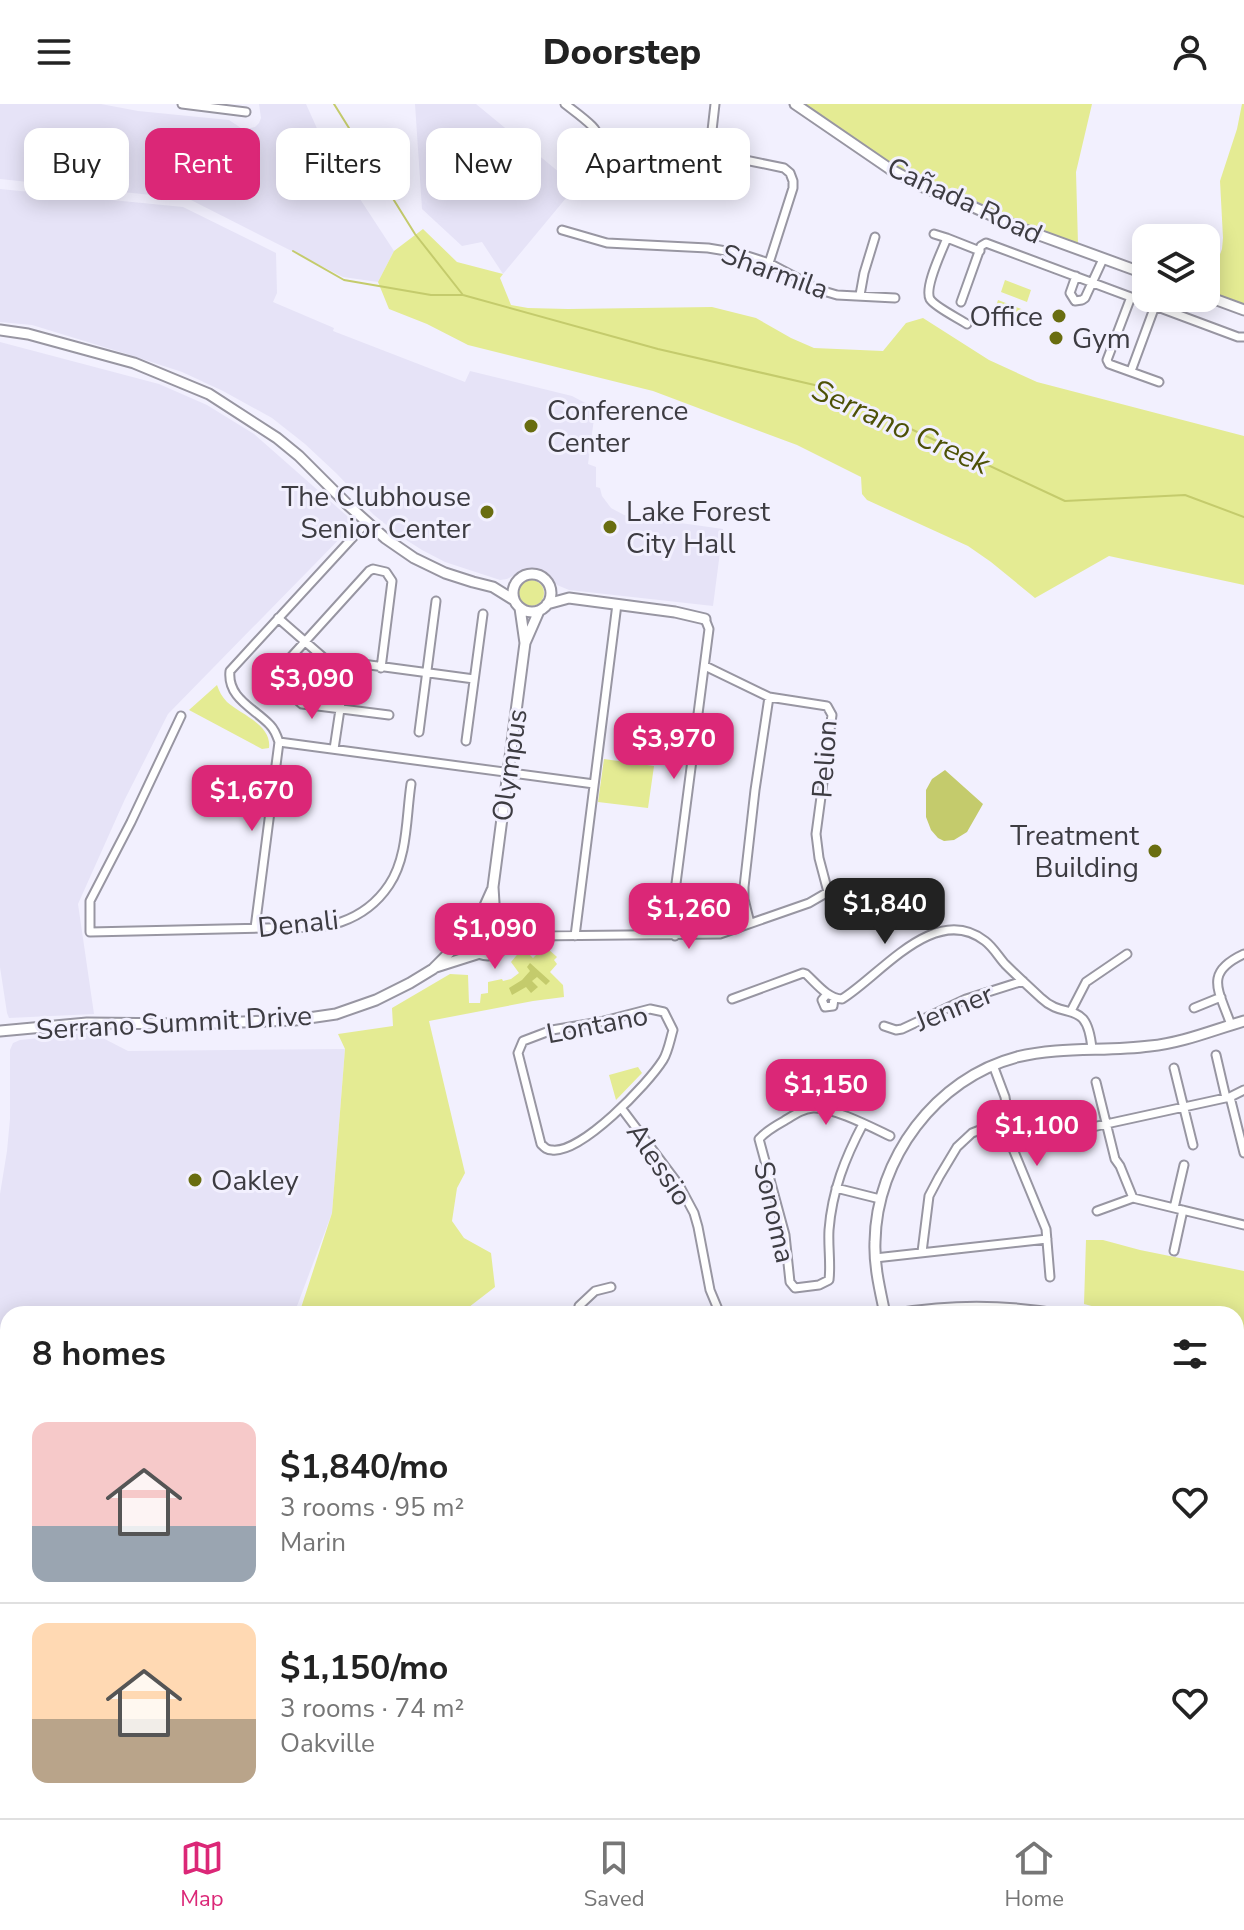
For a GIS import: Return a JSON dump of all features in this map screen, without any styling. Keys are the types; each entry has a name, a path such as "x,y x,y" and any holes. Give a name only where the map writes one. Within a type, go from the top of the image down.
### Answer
{"street":[{"path":"182,104 246,112"},
{"path":"565,104 594,128"},
{"path":"712,128 715,104"},
{"name":"Cañada Road","path":"795,104 890,169 923,187 1020,228 1132,269"},
{"path":"750,161 784,168 793,181 769,263"},
{"name":"Sharmila","path":"562,230 607,243 708,248 738,253 769,263 820,290 837,295 895,298"},
{"path":"934,234 980,251"},
{"path":"860,295 875,237"},
{"path":"947,238 929,286 929,296 933,303 967,324"},
{"path":"961,302 981,246 986,243 1131,297 1107,360 1109,364 1159,382"},
{"path":"1076,276 1070,293 1075,301 1085,298 1103,259"},
{"path":"1220,301 1244,310"},
{"path":"1131,371 1153,312"},
{"path":"1171,312 1244,337"},
{"path":"0,330 28,334 134,363 209,394 273,434 385,538 414,558 445,573 493,587 530,612 569,598"},
{"path":"255,928 279,742 272,727 233,691 229,681 230,671 367,522"},
{"path":"272,678 373,569 381,570 392,581 381,668"},
{"path":"517,604 513,594 517,582 522,577 534,575 540,576 549,586 569,598 705,619 709,629 674,899 675,936"},
{"path":"493,587 517,582"},
{"path":"543,607 550,598 549,586"},
{"path":"419,732 436,601"},
{"name":"Olympus","path":"495,919 493,887 525,643 517,604"},
{"path":"575,936 617,604"},
{"name":"Olympus","path":"525,643 543,607"},
{"path":"466,741 483,614"},
{"path":"278,618 325,659 474,679"},
{"path":"334,749 347,663"},
{"name":"Pelion","path":"705,666 769,697 827,706 832,715 816,834 828,892"},
{"path":"261,668 302,704 389,715"},
{"path":"750,923 744,887 769,697"},
{"name":"Denali","path":"181,716 90,901 90,932 326,925 357,915 374,903 390,884 397,868 403,850 411,784"},
{"path":"279,742 594,784"},
{"name":"Olympus","path":"479,919 493,887"},
{"name":"Serrano Summit Drive","path":"0,1031 87,1023 188,1024 295,1020 336,1014 376,1000 433,969 480,953 492,954 504,944 533,936 720,934 809,903 828,892"},
{"path":"479,919 495,919"},
{"name":"Serrano Summit Drive","path":"433,969 479,919"},
{"name":"Serrano Summit Drive","path":"495,919 504,926 533,936"},
{"path":"504,926 507,937 504,944"},
{"path":"732,999 803,973 831,996 846,997 918,940 941,931 959,931 986,942 1044,1001 1071,1011 1087,1024 1092,1049"},
{"path":"469,933 471,944 480,953"},
{"path":"1071,1011 1086,982 1127,954"},
{"path":"1231,1025 1221,997 1219,971 1227,962 1244,954"},
{"name":"Jenner","path":"884,1026 902,1029 966,999 1023,981"},
{"path":"1194,1008 1221,997"},
{"name":"Lontano","path":"650,1009 664,1012 673,1030 664,1059 622,1109 581,1140 556,1151 548,1150 541,1144 518,1053 523,1041 552,1030 650,1009"},
{"path":"884,1306 875,1258 875,1228 880,1199 901,1147 917,1124 947,1094 993,1065 1019,1057 1150,1046 1180,1041 1244,1021"},
{"path":"1216,1055 1244,1153"},
{"path":"993,1065 1005,1097 1013,1149 1042,1220 1050,1277"},
{"path":"1174,1068 1193,1145"},
{"path":"1096,1082 1115,1159 1133,1198"},
{"path":"1065,1133 1228,1097 1244,1090"},
{"name":"Sonoma","path":"836,1188 829,1225 829,1280 795,1288 785,1235 759,1139 764,1133 810,1108 824,1109 863,1124"},
{"name":"Alessio","path":"622,1109 679,1185 694,1213 710,1290 717,1306"},
{"path":"922,1252 929,1196 957,1147 972,1133 1008,1119"},
{"path":"880,1199 836,1188 842,1167 863,1124 890,1136"},
{"path":"1174,1251 1184,1165"},
{"path":"1097,1211 1133,1198 1244,1225"},
{"path":"875,1258 1047,1239"},
{"path":"579,1306 595,1291 611,1287"}],"shaded area":[{"path":"0,104 101,104 229,120 241,128 145,128 145,194 129,193 129,128 24,128 24,182 0,179"},
{"path":"259,104 306,104 317,128 276,128 276,200 361,200 394,251 378,282 343,277 191,200 260,200 260,128 250,128 261,118"},
{"path":"415,104 476,104 505,128 426,128 426,200 541,200 541,157 557,170 557,200 564,200 503,274 482,242 462,246 422,209"},
{"path":"805,104 1092,104 1076,172 1078,244 918,179 897,168"},
{"path":"1244,104 1244,306 1220,297 1223,238 1220,181"},
{"path":"0,189 24,191 24,200 112,200 183,207 276,253 277,293 273,302 334,328 333,331 465,382 470,371 572,396 593,407 588,464 596,467 596,487 600,488 611,508 624,515 723,529 713,606 569,590 557,585 542,572 529,570 500,580 445,562 400,536 374,515 336,473 272,418 223,391 182,372 127,354 32,325 0,322"},
{"path":"423,229 457,262 503,274 500,278 511,305 568,309 712,307 756,318 814,348 883,351 906,323 923,318 989,360 1037,382 1244,436 1244,585 1109,556 1035,598 968,546 867,500 862,494 861,477 797,445 653,391 468,345 389,309 378,282 394,251"},
{"path":"1005,280 1031,290 1027,302 1001,292"},
{"path":"998,300 1024,310 1020,322 994,312"},
{"path":"0,342 159,384 207,405 254,434 355,523 168,714 125,799 78,904 94,1014 9,1018 0,967"},
{"path":"531,580 540,584 544,593 540,602 531,606 522,602 518,593 522,584"},
{"path":"217,685 227,702 255,721 266,733 269,748 262,749 189,710"},
{"path":"604,759 654,766 648,808 598,802"},
{"path":"945,770 983,804 967,832 954,840 944,841 931,830 926,817 926,790 932,779"},
{"path":"483,924 493,924 500,931 500,941 493,948 483,948 476,941 476,931"},
{"path":"548,949 557,957 554,960 557,964 550,972 563,985 564,997 429,1021 465,1173 457,1188 452,1221 464,1238 491,1253 495,1287 470,1306 302,1306 332,1213 345,1049 338,1034 393,1026 392,1008 450,974 468,975 469,1003 480,1003 481,994 488,993 488,982 511,979 519,973 511,962 521,950 533,958 541,950 545,953"},
{"path":"530,963 550,981 546,985 537,977 532,981 538,987 531,993 526,987 512,995 509,988 530,971 527,967"},
{"path":"86,1033 95,1034 128,1051 345,1049 332,1213 297,1306 0,1306 0,1194 10,1119 10,1050 13,1043"},
{"path":"638,1067 642,1073 616,1100 609,1075"},
{"path":"1086,1240 1103,1240 1244,1271 1244,1306 1084,1304"}],"waterway":[{"name":"Serrano Creek","path":"334,104 415,234 463,295 658,349 819,386 1065,501 1185,495 1244,517"},
{"name":"Serrano Creek","path":"293,251 344,280 431,295 463,295"}],"place":[{"name":"Office","path":"1059,316"},
{"name":"Gym","path":"1056,338"},
{"name":"Conference Center","path":"531,426"},
{"name":"The Clubhouse Senior Center","path":"487,512"},
{"name":"Lake Forest City Hall","path":"610,527"},
{"name":"Treatment Building","path":"1155,851"},
{"name":"Oakley","path":"195,1180"}]}
